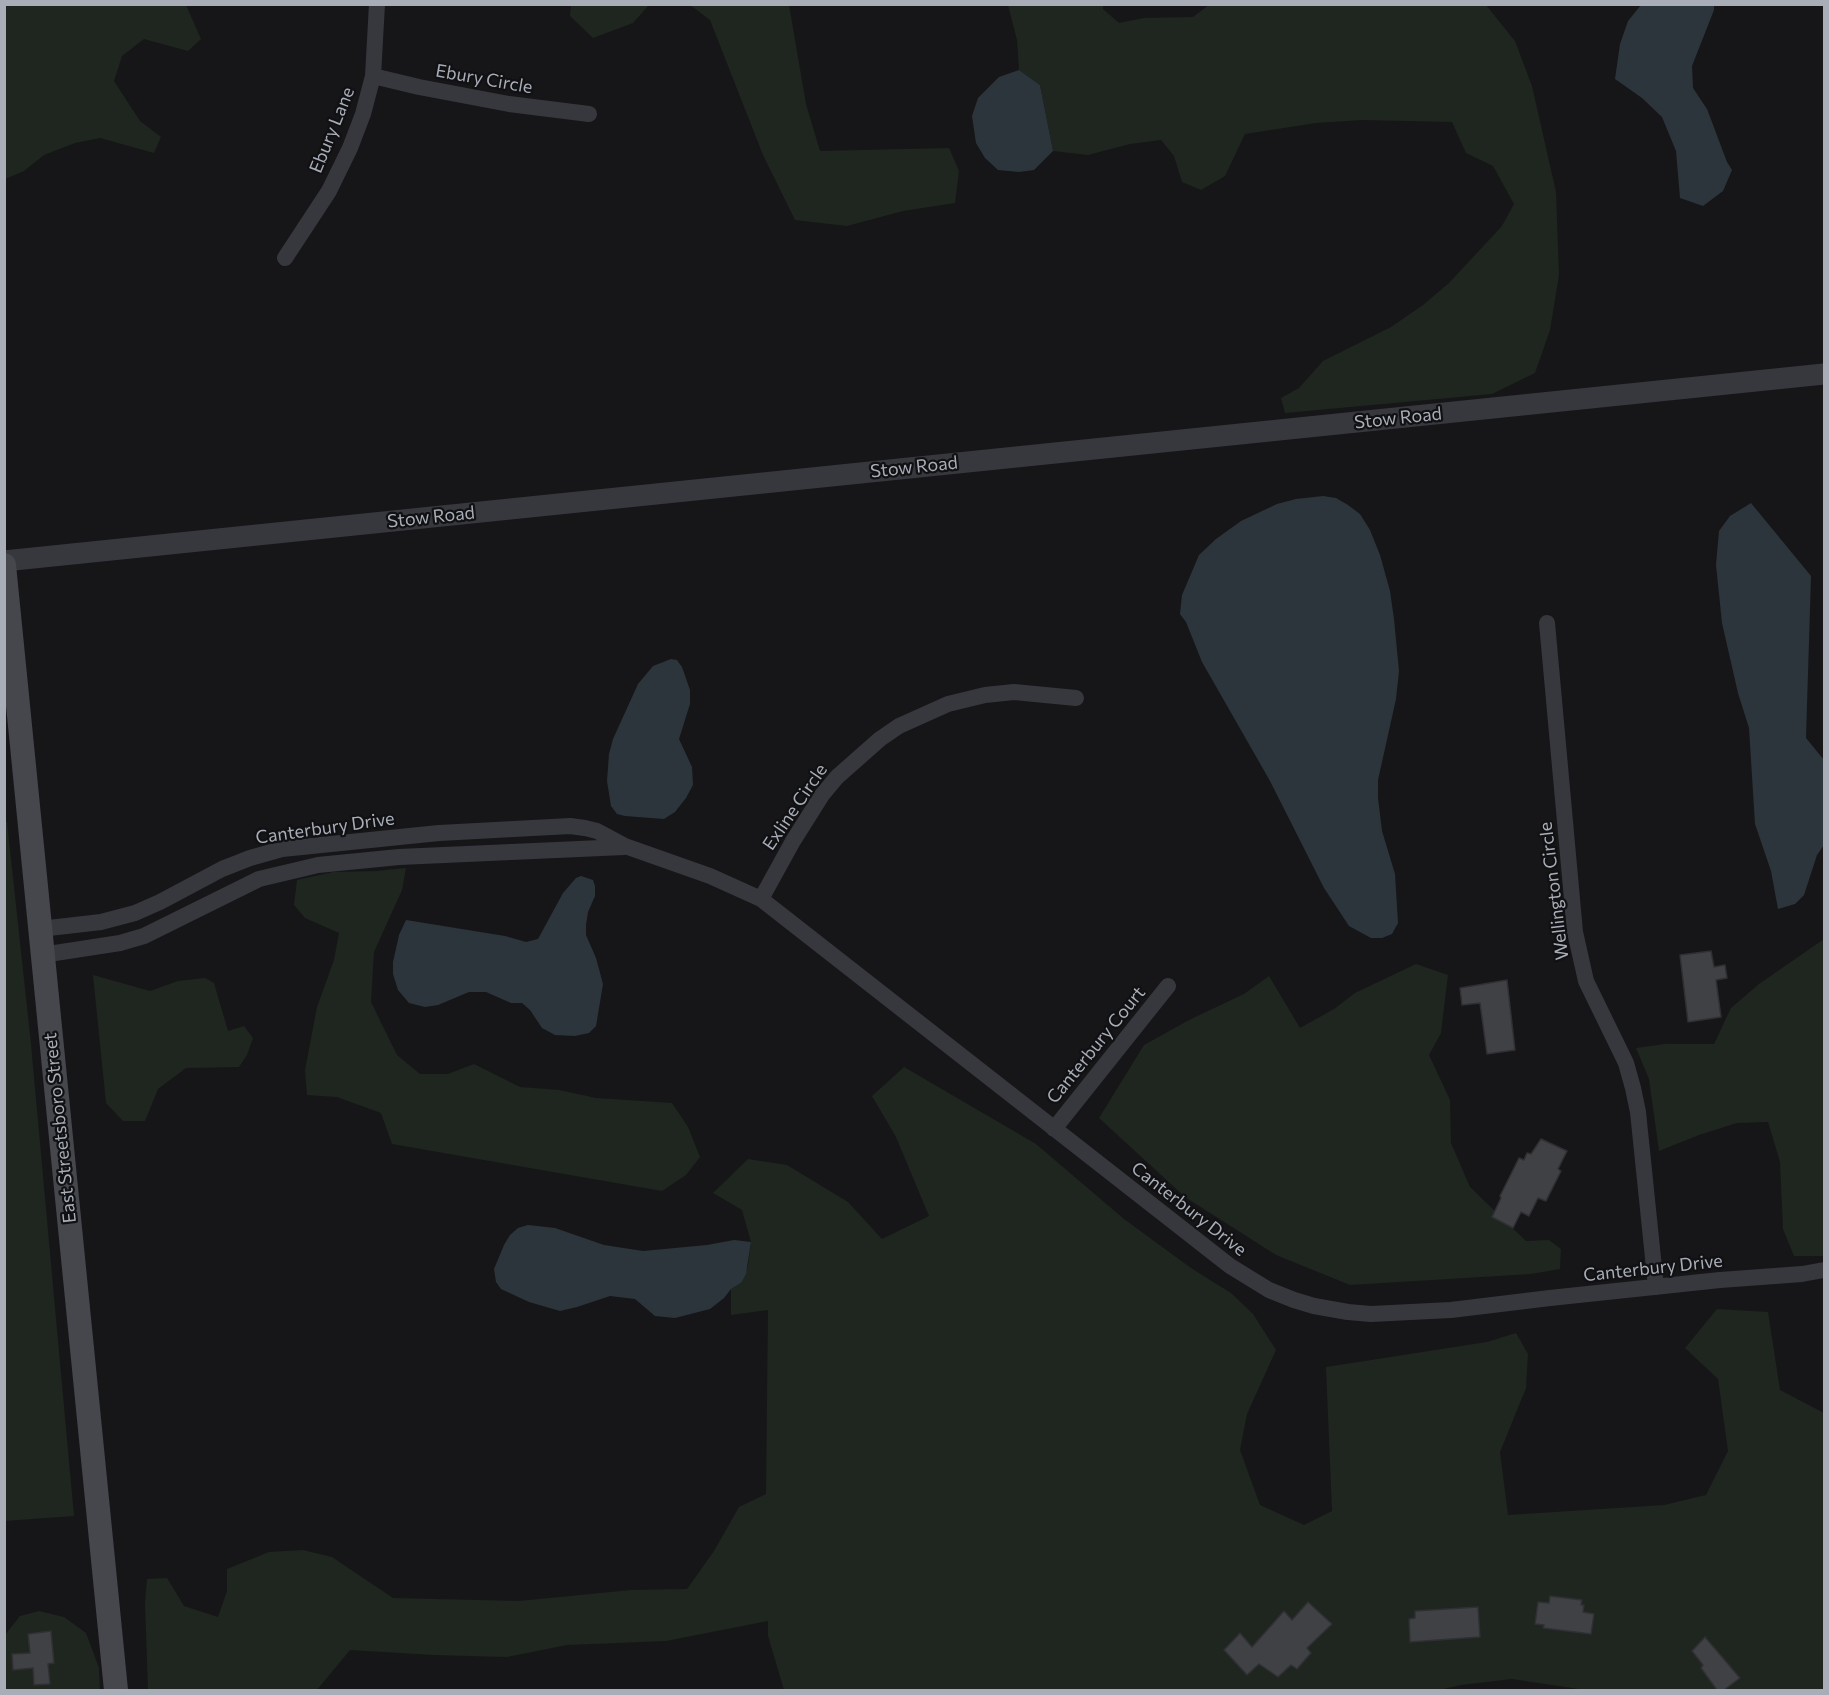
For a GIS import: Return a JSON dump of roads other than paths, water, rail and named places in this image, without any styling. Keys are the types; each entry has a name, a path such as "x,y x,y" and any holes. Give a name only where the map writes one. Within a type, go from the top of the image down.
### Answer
{"main road":[{"name":"East Streetsboro Street","path":"4,563 116,1690"}],"street":[{"name":"Ebury Lane","path":"285,258 329,190 350,148 363,114 373,76 377,4"},
{"name":"Ebury Circle","path":"373,76 509,105 589,114"},
{"name":"Stow Road","path":"4,563 1824,374"},
{"name":"Wellington Circle","path":"1546,623 1575,932 1586,981 1626,1063 1633,1088 1638,1112 1656,1287"},
{"name":"Exline Circle","path":"761,899 822,795 837,777 871,746 899,726 948,704 985,696 1014,692 1076,698"},
{"name":"Canterbury Drive","path":"40,929 101,922 135,913 222,869 282,849 415,835 515,828 570,826 585,828 597,831 625,846 710,876 761,899 1054,1129 1249,1279 1269,1290 1314,1306 1371,1314 1451,1310 1824,1270"},
{"path":"515,828 515,851"},
{"path":"415,835 416,856"},
{"name":"Canterbury Drive","path":"42,955 120,943 144,936 259,879 304,868 416,856 625,846"},
{"path":"301,847 304,868"},
{"name":"Canterbury Court","path":"1054,1129 1168,986"}]}
